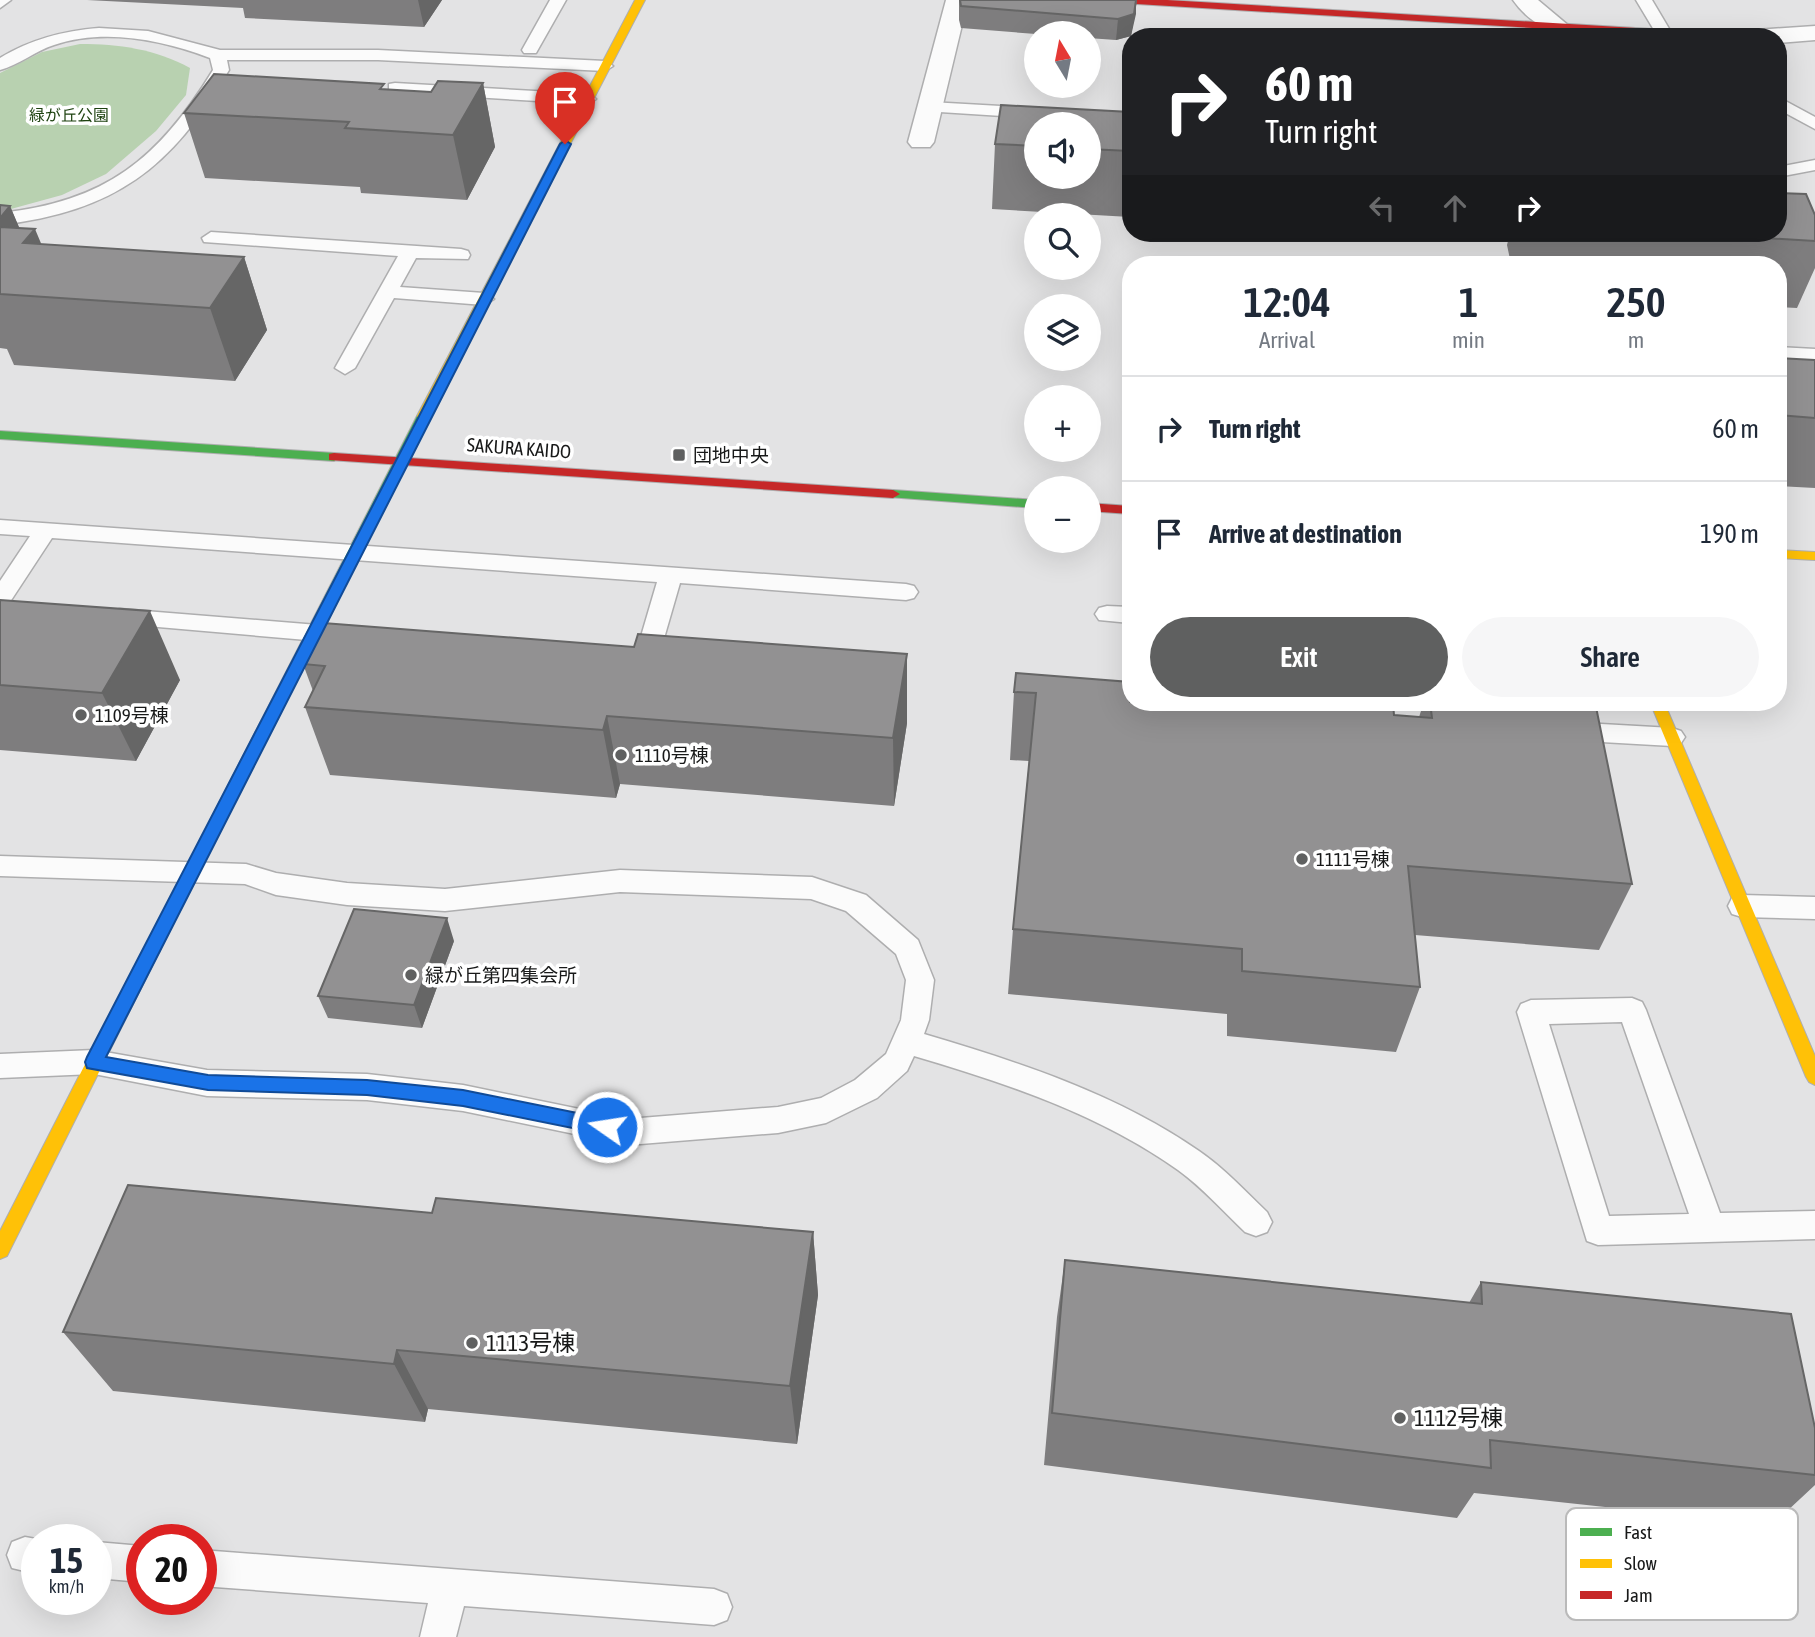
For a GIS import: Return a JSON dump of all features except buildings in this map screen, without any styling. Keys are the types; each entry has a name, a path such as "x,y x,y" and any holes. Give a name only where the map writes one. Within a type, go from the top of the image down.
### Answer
{"street":[{"path":"0,1250 400,461 640,0"},
{"path":"921,142 957,0"},
{"path":"1120,0 1585,28"},
{"path":"1524,0 1557,26"},
{"path":"1787,35 1815,33"},
{"name":"SAKURA KAIDO","path":"0,435 1024,502"},
{"path":"1101,508 1122,509"},
{"path":"1787,554 1815,556"},
{"path":"1661,711 1815,1077"}],"lane":[{"path":"530,50 558,0"},
{"path":"1644,0 1665,28"},
{"path":"0,65 28,49 57,39 93,34 161,36 218,55 378,54 605,66"},
{"path":"0,219 21,218 87,202 118,187 145,167 195,113 221,70 218,55"},
{"path":"395,88 588,99"},
{"path":"930,107 1024,112"},
{"path":"1787,107 1815,124"},
{"path":"1787,170 1815,165"},
{"path":"211,238 461,255"},
{"path":"345,368 410,251"},
{"path":"388,292 485,299"},
{"path":"1787,353 1815,355"},
{"path":"0,527 906,592"},
{"path":"0,599 46,530"},
{"path":"618,656 646,659 671,574"},
{"path":"0,607 27,609"},
{"path":"1107,614 1122,615"},
{"path":"96,615 357,636"},
{"path":"1536,729 1672,737"},
{"path":"0,866 193,870 246,874 276,884 348,894 445,900 620,881 738,883 812,888 856,903 908,948 919,980 915,1020 897,1062 866,1089 827,1110 778,1120 628,1132 463,1098 367,1087 208,1083 94,1062 0,1066"},
{"path":"1742,906 1815,908"},
{"path":"1709,1227 1632,1010 1531,1012 1598,1231 1815,1225"},
{"path":"906,1041 1007,1071 1115,1115 1190,1161 1256,1222"},
{"path":"217,1569 714,1607"},
{"path":"438,1637 451,1587"}],"green space":[{"name":"緑が丘公園","path":"80,44 136,49 164,56 190,68 186,95 156,131 106,174 62,195 0,212 0,73 42,52"}],"traffic: fast":[{"path":"153,948 423,416"},
{"path":"0,435 334,457"},
{"path":"893,494 1024,503"}],"traffic: slow":[{"path":"423,416 640,0"},
{"path":"1787,554 1815,556"},
{"path":"1661,711 1815,1077"},
{"path":"0,1250 153,948"}],"traffic: jam":[{"path":"1120,0 1585,28"},
{"path":"334,457 893,494"},
{"path":"1101,508 1122,509"}],"place":[{"name":"団地中央","path":"679,455"},
{"name":"1109号棟","path":"81,715"},
{"name":"1110号棟","path":"621,755"},
{"name":"1111号棟","path":"1302,859"},
{"name":"緑が丘第四集会所","path":"411,975"},
{"name":"1113号棟","path":"472,1343"},
{"name":"1112号棟","path":"1400,1418"}],"route":[{"path":"565,144 94,1062 208,1083 367,1087 463,1098 544,1112 607,1127"}]}
